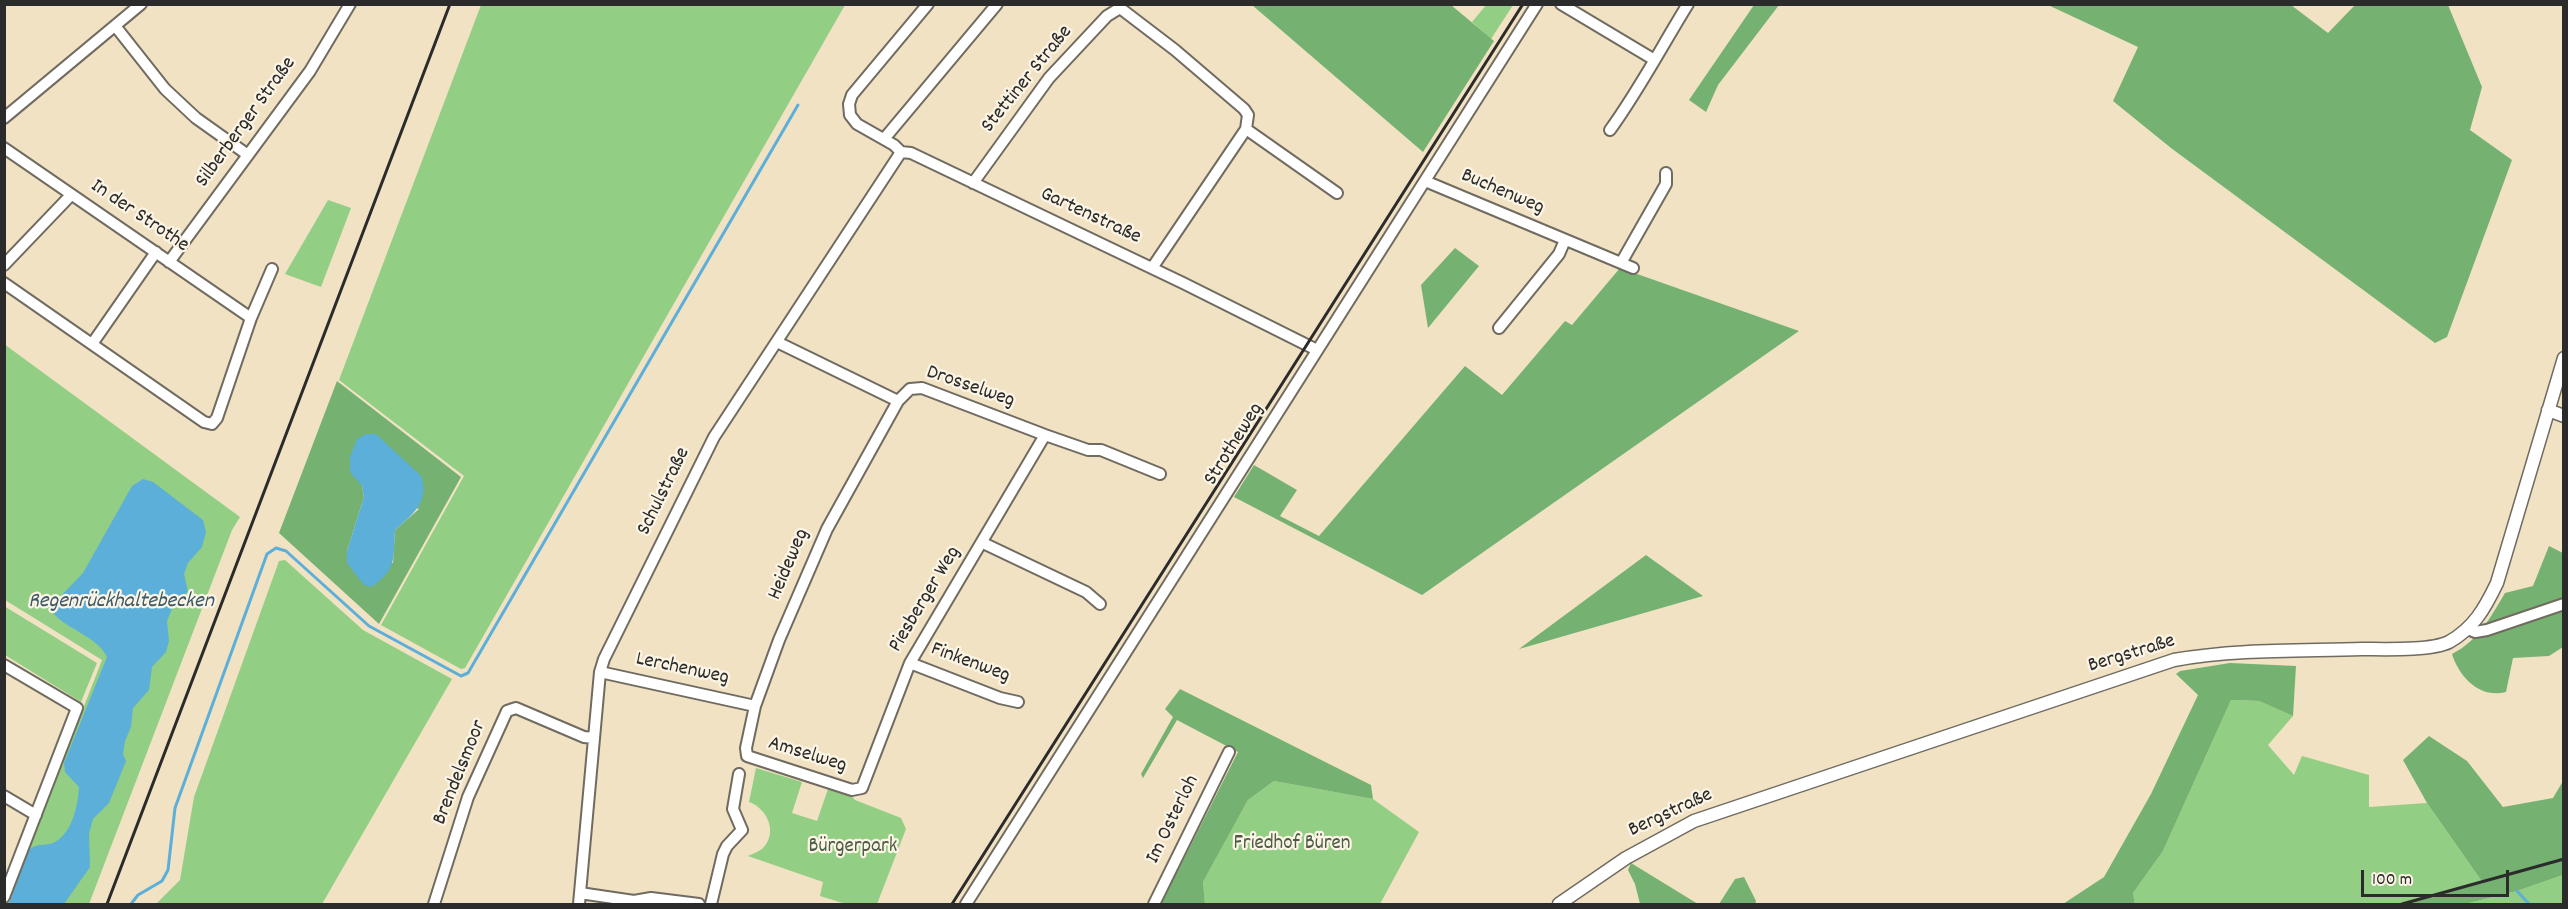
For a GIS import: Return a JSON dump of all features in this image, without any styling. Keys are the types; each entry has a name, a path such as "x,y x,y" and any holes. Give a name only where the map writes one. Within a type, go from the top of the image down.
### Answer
{"street":[{"path":"4,118 141,4"},
{"name":"Silberberger Straße","path":"169,262 310,71 350,4"},
{"name":"Gartenstraße","path":"928,4 852,95 849,104 850,115 857,124 884,139 901,152 911,153 1317,350"},
{"path":"884,139 997,4"},
{"name":"Strotheweg","path":"966,904 1537,4"},
{"path":"1561,4 1653,59"},
{"path":"1610,130 1628,105 1653,59 1688,4"},
{"path":"1119,6 1244,109 1248,115 1246,129 1152,268"},
{"name":"Stettiner Straße","path":"973,183 1049,78 1119,6"},
{"path":"116,27 165,89 196,118 248,155"},
{"path":"1246,129 1337,193"},
{"name":"In der Strothe","path":"4,148 251,318"},
{"name":"Schulstraße","path":"579,899 600,672 604,659 714,437 901,152"},
{"path":"1621,263 1666,184 1666,173"},
{"name":"Buchenweg","path":"1425,181 1633,268"},
{"path":"4,265 71,195"},
{"path":"1498,328 1559,254 1565,240"},
{"path":"92,344 156,252"},
{"path":"4,283 204,422 212,424 217,418 251,318 272,269"},
{"name":"Drosselweg","path":"777,342 898,401 910,389 922,388 1088,450 1101,450 1160,474"},
{"name":"Bergstraße","path":"1559,904 1626,858 1694,821 2174,660 2227,652 2413,648 2446,643 2468,629 2482,613 2497,583 2564,358"},
{"name":"Heideweg","path":"747,756 746,748 755,706 779,640 827,529 898,401"},
{"path":"2548,410 2564,416"},
{"name":"Piesberger Weg","path":"857,791 865,783 910,663 1046,435"},
{"path":"983,543 1086,592 1100,604"},
{"path":"2468,629 2475,632 2487,630 2564,604"},
{"name":"Finkenweg","path":"910,663 1000,698 1018,702"},
{"path":"4,665 76,708 4,897"},
{"name":"Lerchenweg","path":"600,672 755,706"},
{"name":"Brendelsmoor","path":"434,904 468,797 507,711 516,708 594,738"},
{"name":"Im Osterloh","path":"1154,904 1229,752"},
{"name":"Amselweg","path":"747,756 755,761 857,791"},
{"path":"711,904 723,854 727,846 742,830 733,809 739,774"},
{"path":"4,796 36,815"},
{"path":"579,899 634,901 651,898 699,904"}],"green space":[{"path":"1487,4 1513,5 1491,39 1472,22"},
{"path":"481,5 845,5 465,668 461,669 381,625 464,476 339,380"},
{"path":"1252,5 1451,5 1494,41 1423,152"},
{"path":"1754,5 1779,5 1718,85 1706,112 1689,100"},
{"path":"2048,5 2291,5 2328,33 2355,5 2448,5 2482,87 2470,130 2512,160 2447,337 2435,343 2171,148 2113,101 2138,47"},
{"path":"328,200 351,208 321,287 285,274"},
{"path":"1455,248 1479,266 1428,328 1421,285"},
{"path":"1620,268 1799,331 1422,595 1234,497 1254,465 1297,490 1280,516 1319,536 1465,366 1502,395 1565,321 1572,325"},
{"path":"4,344 240,517 232,530 89,904 7,904 102,660 5,600"},
{"path":"337,381 461,477 379,624 279,533","holes":["362,486 419,509 395,530 393,563 347,551 364,497"]},
{"path":"2549,546 2563,553 2563,647 2549,656 2513,658 2506,692 2488,692 2479,689 2465,678 2452,654 2477,635 2505,593 2533,586"},
{"path":"1646,555 1703,596 1519,649"},
{"path":"285,560 363,630 452,679 322,904 156,904 180,880 194,797 279,561"},
{"path":"4,606 97,663 81,702 5,655"},
{"path":"2230,663 2296,666 2293,716 2259,701 2231,700 2163,851 2133,893 2135,904 2063,904 2104,877 2151,794 2198,695 2176,674 2180,671"},
{"path":"1180,689 1371,785 1373,799 1274,781 1248,800 1203,882 1205,904 1161,904 1238,752 1177,720 1143,778 1141,774 1173,717 1165,709"},
{"path":"2231,700 2259,701 2293,716 2268,745 2294,775 2302,756 2369,775 2369,807 2427,803 2483,883 2402,904 2135,904 2133,893 2163,851"},
{"path":"2429,736 2467,761 2503,807 2553,798 2563,781 2563,875 2517,891 2465,904 2402,904 2483,883 2427,803 2403,760"},
{"name":"Bürgerpark","path":"756,768 802,782 792,813 817,821 828,789 851,795 855,800 901,818 906,829 877,904 846,904 820,896 823,882 748,856 762,849 770,836 766,815 749,802"},
{"name":"Friedhof Büren","path":"1274,781 1373,799 1419,832 1380,904 1205,904 1203,882 1248,800"},
{"path":"1631,863 1698,904 1640,904 1635,884 1628,870"},
{"path":"2563,875 2563,904 2465,904 2517,891"},
{"path":"1744,877 1756,901 1755,904 1719,904 1735,879"}],"water":[{"path":"366,434 376,434 421,476 423,485 418,507 395,530 390,569 372,587 364,585 347,563 347,551 364,497 362,486 350,472 350,457 357,439"},
{"name":"Regenrückhaltebecken","path":"143,479 153,482 203,520 206,532 202,547 188,563 184,574 188,592 176,599 167,621 169,641 166,652 152,667 149,690 133,708 131,727 123,754 126,761 109,803 93,819 89,834 90,867 64,904 9,904 29,850 55,842 70,825 79,787 65,772 64,763 107,657 97,644 53,613 57,600 83,573 132,486"}],"waterway":[{"path":"131,904 138,895 162,881 168,870 175,808 267,554 276,548 286,551 369,626 461,676 468,673 798,105"},
{"path":"2517,891 2529,904"}],"railway":[{"path":"107,904 450,4"},
{"path":"952,904 1523,4"},
{"path":"2402,904 2564,859"}]}
